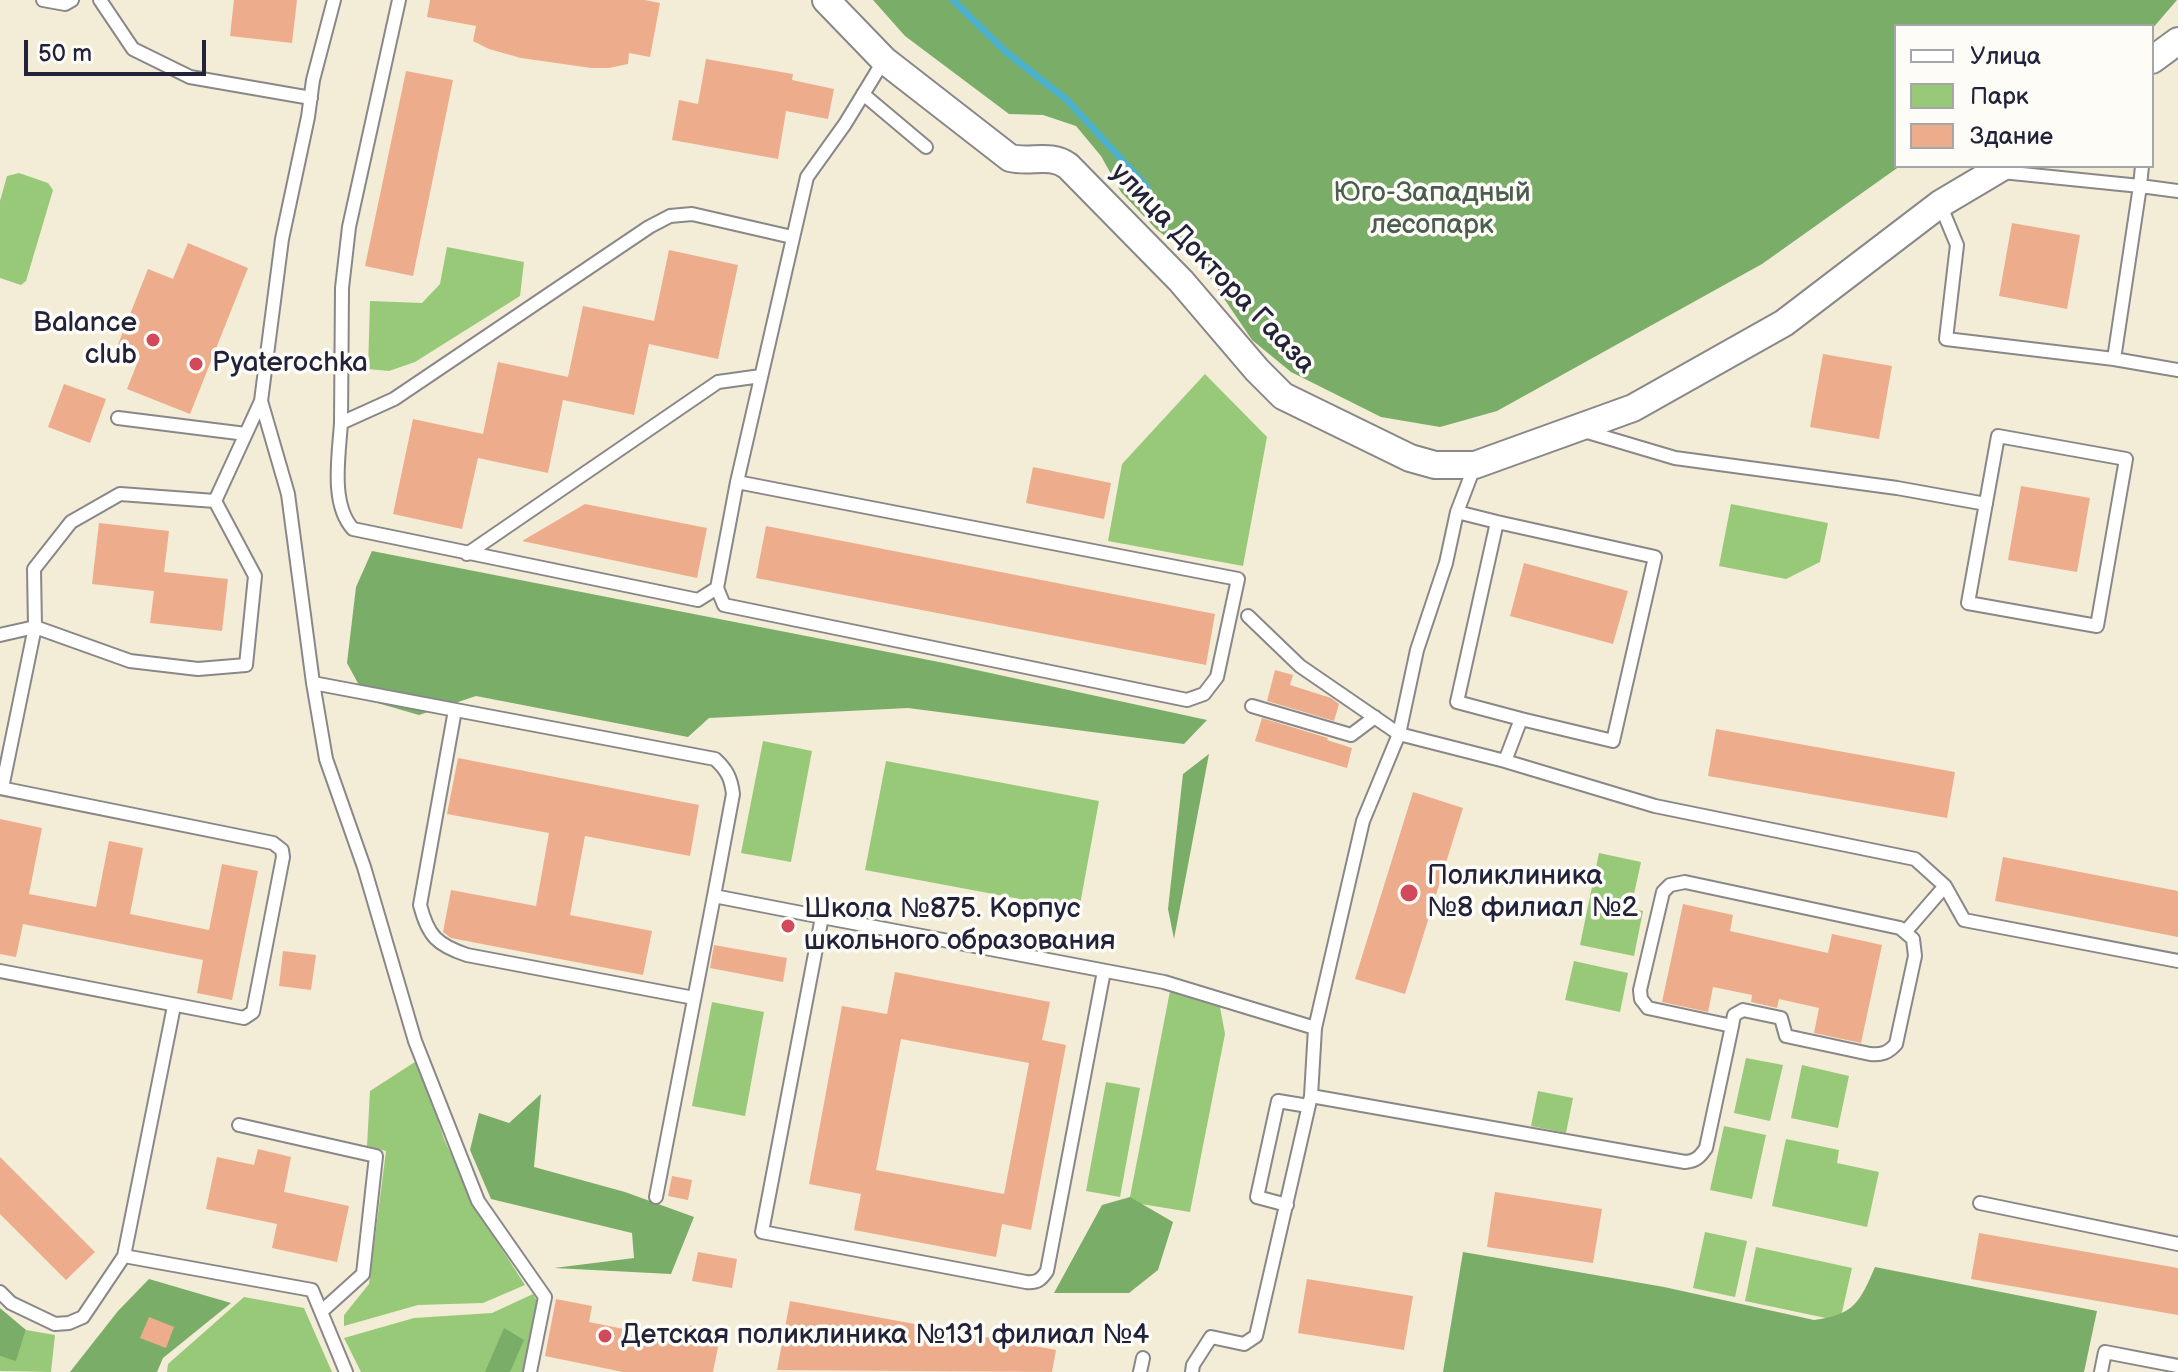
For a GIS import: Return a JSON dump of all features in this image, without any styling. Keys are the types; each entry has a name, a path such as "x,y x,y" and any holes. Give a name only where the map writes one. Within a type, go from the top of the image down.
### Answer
{"street":[{"name":"улица Доктора Гааза","path":"826,0 884,60 1010,158 1025,162 1042,158 1058,159 1068,166 1181,281 1283,396 1410,458 1435,465 1475,465 1633,408 1784,323 1940,204 1999,169"},
{"path":"2154,59 2178,41"}],"lane":[{"path":"43,0 65,4 72,0"},
{"path":"100,0 133,49 190,77 311,98"},
{"path":"215,501 261,401 282,239 334,0"},
{"path":"399,0 349,227 342,288 341,423 337,472 344,518 353,529 698,600 717,588"},
{"path":"737,482 1238,579 1217,677 1204,694 1187,700 724,605 717,588 737,482 807,177 884,60"},
{"path":"863,94 926,147"},
{"path":"2114,359 2142,168"},
{"path":"1999,169 2178,191"},
{"path":"1940,204 1957,245 1946,339 2114,359 2178,370"},
{"path":"341,423 394,399 649,227 670,216 692,214 792,237"},
{"path":"467,554 718,382 761,376"},
{"path":"261,401 288,494 326,759 364,867 415,1041 478,1201 545,1297 530,1372"},
{"path":"118,418 246,434"},
{"path":"1577,429 1675,458 1897,488 1986,504"},
{"path":"1998,436 2126,459 2097,626 1968,603 1986,504 1998,436"},
{"path":"1192,1372 1193,1365 1211,1337 1244,1344 1256,1336 1310,1101 1315,1028 1363,821 1399,734 1417,650 1446,563 1457,512 1475,465"},
{"path":"0,971 238,1018 253,1012 282,850 273,843 1,788 35,627 34,569 71,522 120,494 215,501"},
{"path":"0,635 35,627 130,661 198,669 246,665 255,576 215,501"},
{"path":"1457,512 1655,557 1613,741 1457,702 1497,522"},
{"path":"1248,616 1300,666 1399,734 1505,761 1655,806 1915,859 1945,886 1964,920 2178,961"},
{"path":"313,683 715,759 724,767 731,779 733,794 656,1197"},
{"path":"1252,706 1351,735 1375,717"},
{"path":"455,710 420,905 425,925 437,940 449,949 467,955 694,998"},
{"path":"1505,761 1521,719"},
{"path":"1287,1205 1257,1197 1278,1101 1310,1101 1693,1161 1701,1157 1706,1148 1732,1026 1734,1015 1743,1010 1781,1018 1786,1036 1881,1055 1896,1044 1915,956 1913,939 1906,931 1685,882 1670,885 1660,897 1640,990 1641,999 1648,1008 1732,1026"},
{"path":"1906,931 1945,886"},
{"path":"714,896 1164,982 1315,1028"},
{"path":"822,917 762,1232 979,1273 1034,1282 1042,1279 1047,1271 1104,971"},
{"path":"0,1292 11,1303 55,1324 69,1323 83,1317 124,1256 174,1006"},
{"path":"239,1125 376,1156 363,1274 322,1311"},
{"path":"1980,1203 2178,1244"},
{"path":"124,1256 312,1290 346,1372"},
{"path":"2101,1372 2105,1352 2178,1366"},
{"path":"1140,1372 1143,1358"}],"green space":[{"name":"Юго-Западный лесопарк","path":"873,0 2177,0 2154,27 2154,24 1894,24 1894,168 1897,168 1762,264 1497,411 1440,427 1381,417 1291,372 1252,340 1200,263 1156,229 1121,192 1101,156 1076,126 1043,115 1009,114 905,36"},
{"path":"19,173 48,183 53,190 26,281 21,285 0,278 0,201 7,176"},
{"path":"447,247 524,262 520,296 415,362 389,371 368,369 370,301 422,303 440,284"},
{"path":"1205,374 1267,437 1243,566 1108,541 1122,464"},
{"path":"1731,504 1828,523 1820,562 1786,579 1719,566"},
{"path":"372,551 944,663 1207,720 1184,744 908,708 709,718 688,737 476,696 419,715 367,700 347,663 356,587"},
{"path":"763,741 812,751 791,862 741,853"},
{"path":"1209,754 1174,939 1168,909 1183,774"},
{"path":"886,761 1099,801 1079,910 865,870"},
{"path":"1599,853 1641,862 1631,908 1643,911 1634,956 1580,945"},
{"path":"1574,961 1628,973 1620,1012 1565,1000"},
{"path":"1170,991 1220,1007 1225,1034 1190,1212 1129,1202"},
{"path":"712,1002 764,1012 745,1116 692,1106"},
{"path":"1746,1058 1783,1065 1770,1121 1734,1113"},
{"path":"418,1060 444,1139 481,1217 525,1285 483,1303 418,1305 344,1326 344,1315 369,1284 386,1151 367,1146 370,1091"},
{"path":"1802,1065 1849,1076 1838,1128 1791,1118"},
{"path":"1106,1082 1140,1088 1120,1197 1086,1191"},
{"path":"1538,1091 1573,1098 1566,1133 1531,1126"},
{"path":"541,1094 534,1167 625,1192 694,1217 671,1274 554,1268 634,1258 632,1233 491,1199 470,1150 479,1113 509,1123"},
{"path":"1724,1126 1766,1135 1752,1199 1710,1190"},
{"path":"1786,1139 1839,1150 1837,1163 1879,1172 1867,1227 1772,1206"},
{"path":"1130,1197 1173,1222 1158,1270 1129,1293 1054,1293 1102,1205"},
{"path":"1705,1232 1747,1241 1735,1297 1693,1288"},
{"path":"1756,1247 1852,1268 1840,1321 1745,1301"},
{"path":"1463,1252 1664,1287 1814,1320 1838,1315 1854,1305 1875,1267 2097,1311 2084,1372 1443,1372"},
{"path":"149,1279 231,1303 163,1358 157,1372 70,1372 118,1311"},
{"path":"533,1294 539,1304 524,1372 361,1372 344,1338 414,1318 492,1313"},
{"path":"244,1297 304,1308 332,1372 167,1372 168,1364"},
{"path":"0,1308 26,1330 16,1361 0,1356"},
{"path":"504,1328 524,1340 510,1372 485,1372"},
{"path":"26,1330 55,1335 51,1372 0,1371 0,1356 16,1360"}],"building":[{"path":"234,0 297,0 292,43 230,36"},
{"path":"430,0 645,0 660,3 650,57 629,53 628,64 591,68 521,58 489,49 473,41 476,26 427,17"},
{"path":"706,59 793,74 792,80 834,89 828,119 786,111 778,159 672,140 679,100 698,104"},
{"path":"406,71 453,80 413,276 365,266"},
{"path":"2012,223 2080,235 2067,309 1999,296"},
{"path":"188,243 248,268 190,414 127,389 140,356 117,347 148,269 173,279"},
{"path":"669,250 738,265 718,359 649,344 634,415 563,400 548,473 478,458 462,529 393,514 413,419 483,434 498,362 568,377 583,306 654,321"},
{"path":"1823,354 1892,366 1879,439 1810,427"},
{"path":"64,384 106,399 90,443 48,427"},
{"path":"1033,467 1111,483 1104,519 1026,503"},
{"path":"2021,486 2090,498 2077,572 2008,560"},
{"path":"585,504 707,528 697,578 522,541"},
{"path":"99,523 169,531 164,572 228,579 222,631 150,623 154,591 92,584"},
{"path":"766,526 1215,614 1206,665 756,578"},
{"path":"1524,563 1628,591 1613,644 1510,616"},
{"path":"1275,670 1293,675 1290,685 1331,698 1339,704 1334,721 1267,701"},
{"path":"1262,718 1352,748 1347,768 1255,741"},
{"path":"1716,729 1955,772 1947,818 1708,776"},
{"path":"458,758 699,805 690,856 585,836 570,915 652,931 643,975 451,938 443,932 451,890 536,906 549,833 447,814"},
{"name":"Поликлиника №8 филиал №2","path":"1413,792 1463,808 1405,994 1355,979"},
{"path":"0,819 42,828 29,894 96,907 109,841 143,848 130,914 209,930 222,864 258,871 232,1000 197,993 203,960 23,924 16,957 0,954"},
{"path":"2003,857 2178,891 2178,937 1995,901"},
{"path":"1683,904 1733,915 1730,931 1828,953 1832,934 1882,945 1861,1043 1814,1033 1819,1008 1779,999 1777,1008 1751,1002 1752,995 1713,987 1708,1012 1662,1002"},
{"path":"714,945 787,958 783,982 710,968"},
{"path":"283,951 316,955 311,990 279,986"},
{"path":"895,972 1050,1002 1042,1040 1066,1045 1031,1230 1002,1224 996,1257 854,1230 861,1194 809,1184 842,1006 887,1014","holes":["901,1039 1029,1063 1004,1194 876,1170"]},
{"path":"258,1149 291,1157 284,1192 349,1206 337,1262 272,1248 277,1224 206,1209 217,1157 254,1165"},
{"path":"0,1157 95,1252 66,1280 0,1214"},
{"path":"672,1176 692,1180 688,1200 668,1196"},
{"path":"1495,1192 1602,1209 1593,1263 1487,1247"},
{"path":"1979,1233 2178,1268 2178,1315 1971,1279"},
{"path":"698,1252 737,1259 732,1288 692,1281"},
{"path":"1307,1279 1413,1296 1404,1350 1298,1333"},
{"name":"Детская поликлиника №131 филиал №4","path":"556,1299 592,1306 589,1322 684,1341 687,1325 721,1332 713,1372 623,1372 545,1356"},
{"path":"790,1301 1056,1350 1052,1372 777,1370"},
{"path":"149,1317 174,1327 166,1348 140,1338"}],"waterway":[{"path":"953,0 1005,51 1067,100 1147,187"}],"place":[{"name":"Balance club","path":"153,340"},
{"name":"Pyaterochka","path":"196,364"},
{"name":"Поликлиника №8 филиал №2","path":"1409,893"},
{"name":"Школа №875. Корпус школьного образования","path":"788,926"},
{"name":"Детская поликлиника №131 филиал №4","path":"605,1336"}]}
